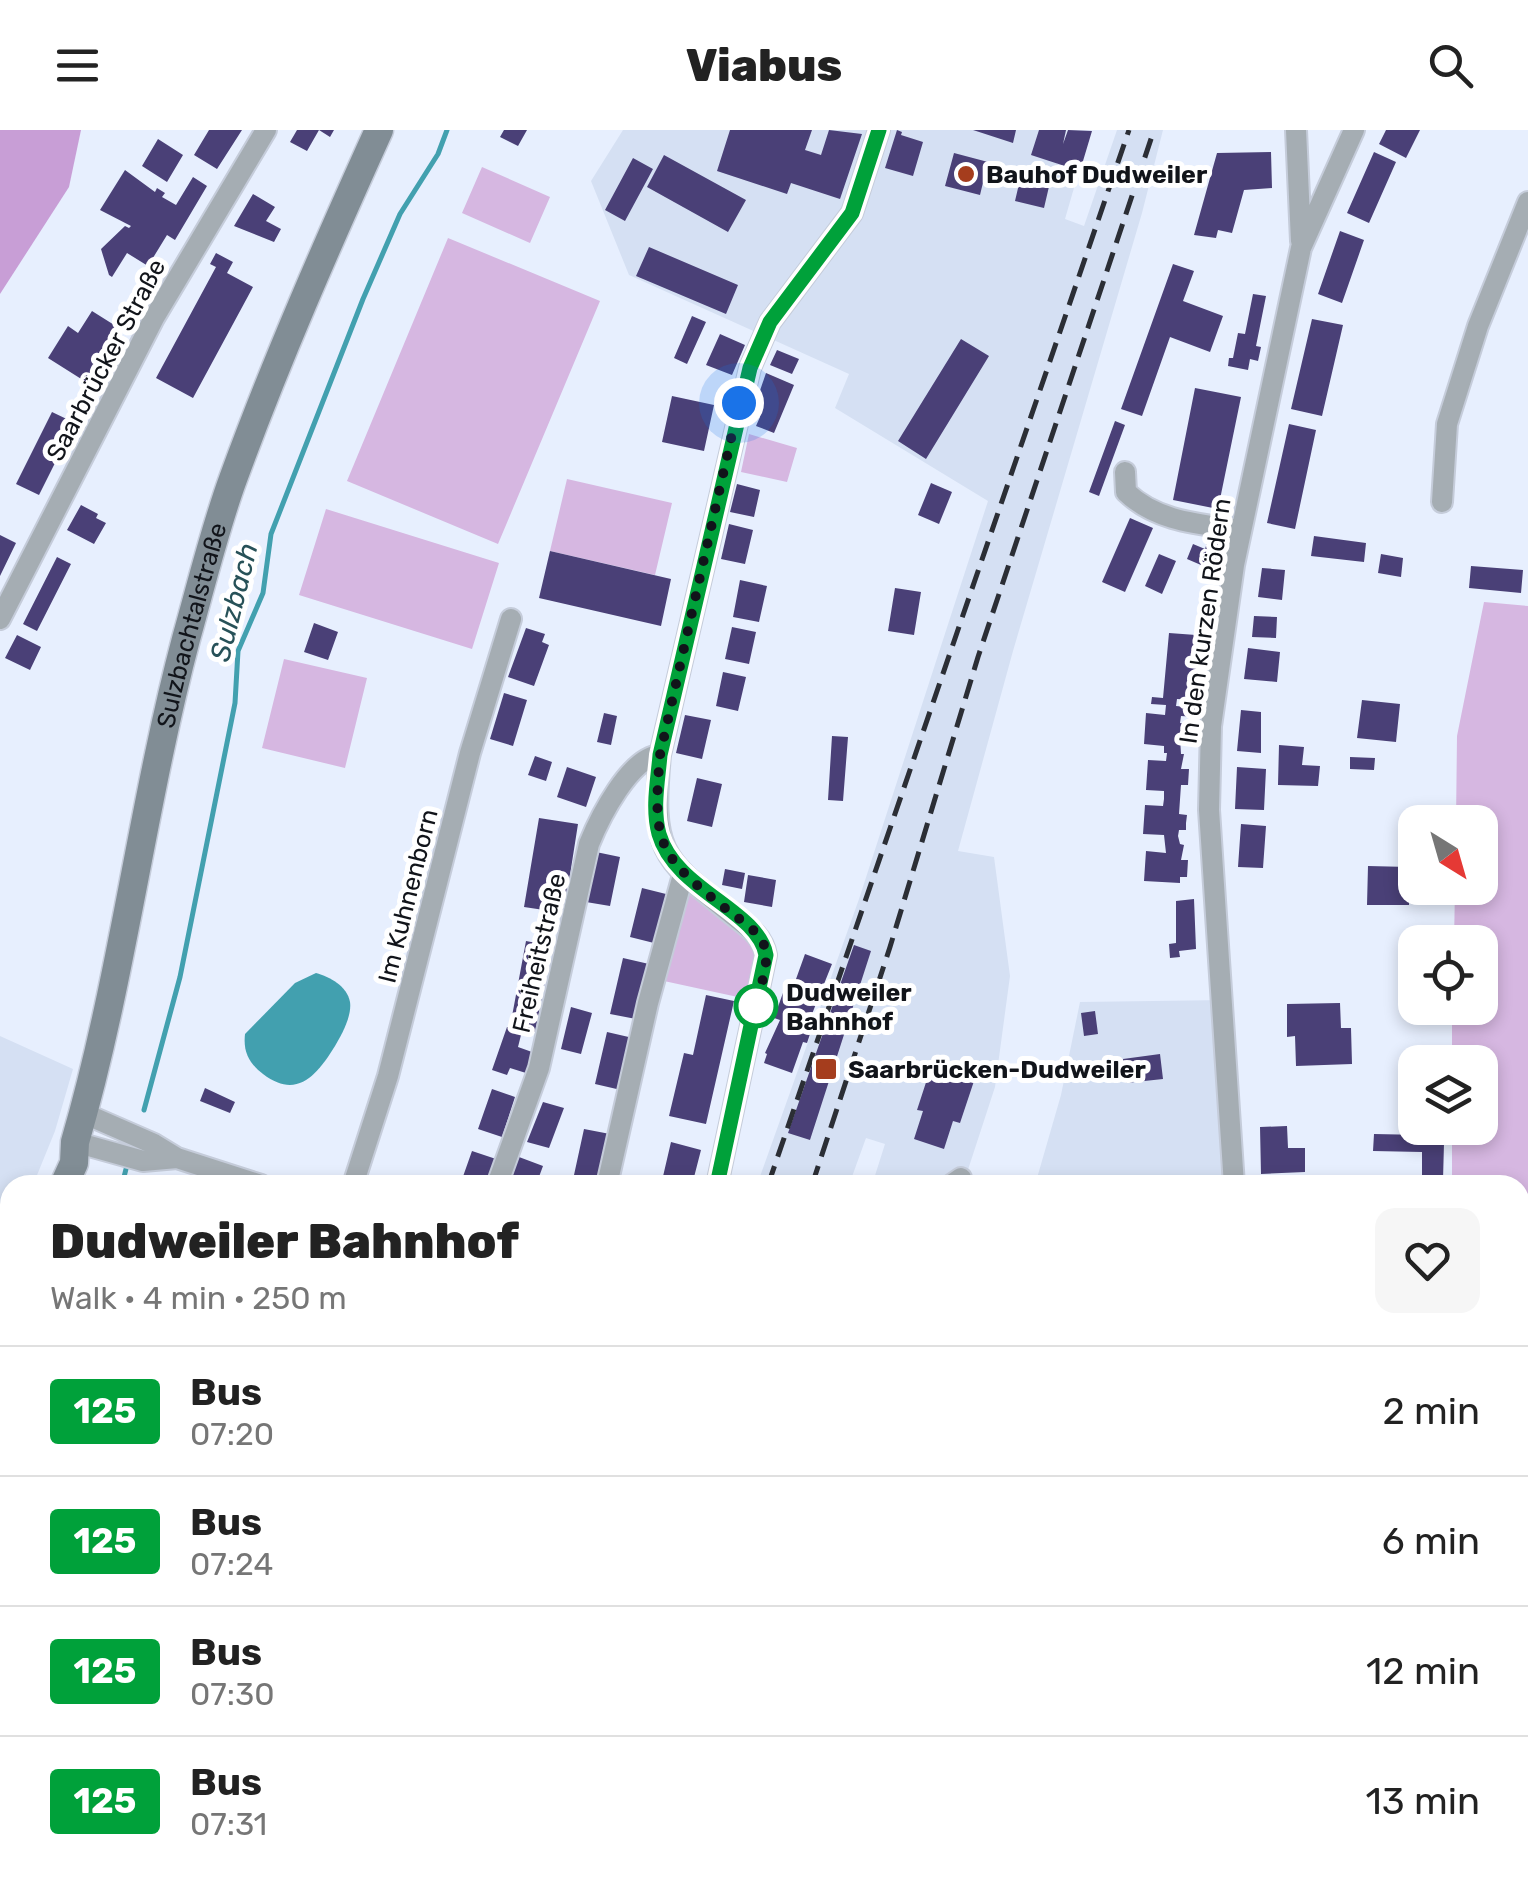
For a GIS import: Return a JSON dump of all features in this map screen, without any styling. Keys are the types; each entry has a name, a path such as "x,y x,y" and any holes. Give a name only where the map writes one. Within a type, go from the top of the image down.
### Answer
{"main road":[{"name":"Sulzbachtalstraße","path":"62,1168 83,1113 115,986 176,679 232,482 379,130"}],"street":[{"name":"Saarbrücker Straße","path":"0,619 154,318 266,130"},
{"path":"719,1175 766,955 753,930 683,875 668,857 658,831 660,755 750,368 770,322 852,213 880,130"},
{"name":"In den kurzen Rödern","path":"1296,130 1301,248"},
{"name":"In den kurzen Rödern","path":"1233,1175 1209,784 1215,692 1241,530 1301,248 1354,130"},
{"path":"1442,502 1446,424 1478,326 1528,202"},
{"path":"1125,472 1126,492 1158,514 1180,522 1241,530"},
{"name":"Im Kuhnenborn","path":"356,1175 388,1076 470,754 511,619"},
{"name":"Freiheitstraße","path":"500,1175 539,1068 589,844 636,765 647,756 660,755"},
{"path":"609,1175 645,1015 683,875"},
{"path":"83,1113 177,1158 231,1175"},
{"path":"62,1168 177,1158"}],"shaded area":[{"path":"0,130 81,130 69,187 0,294"},
{"path":"623,130 1067,130 1057,164 1078,174 1065,219 1084,226 1117,130 1163,130 958,851 994,857 1010,976 995,1087 966,1175 875,1175 885,1144 866,1138 853,1175 761,1175 859,899 988,501 835,408 849,374 629,275 591,181"},
{"path":"482,167 550,197 530,243 462,213"},
{"path":"448,238 600,301 498,544 347,481"},
{"path":"749,434 797,448 787,482 741,472"},
{"path":"567,479 672,503 655,575 550,551"},
{"path":"326,509 499,563 472,649 299,595"},
{"path":"1484,602 1528,606 1528,1175 1452,1175 1452,1145 1498,1145 1498,1045 1452,1045 1452,1025 1498,1025 1498,925 1454,925 1455,905 1498,905 1498,805 1456,805 1457,736"},
{"path":"284,659 367,678 345,768 262,748"},
{"path":"686,888 744,934 757,953 747,999 664,981"},
{"path":"1226,1000 1239,1175 1038,1175 1061,1095 1080,1002"},
{"path":"0,1036 73,1069 37,1175 0,1175"}],"water":[{"path":"316,973 345,991 350,1002 346,1025 313,1074 305,1081 286,1085 263,1074 251,1061 245,1034 295,983"}],"building":[{"path":"209,130 242,130 217,169 194,155"},
{"path":"297,130 319,130 307,151 290,142"},
{"path":"504,130 527,130 518,146 500,137"},
{"path":"730,130 812,130 805,150 821,155 829,130 862,134 840,199 791,183 787,194 717,171"},
{"path":"897,130 923,142 913,176 885,168"},
{"path":"973,130 1016,130 1013,143"},
{"path":"1039,130 1066,130 1063,144 1068,130 1092,131 1080,171 1031,155"},
{"path":"1386,130 1420,130 1406,158 1379,144"},
{"path":"158,139 183,155 167,182 142,166"},
{"path":"1271,152 1272,188 1244,190 1232,233 1218,230 1216,238 1194,235 1217,153"},
{"path":"1374,152 1396,162 1369,223 1347,213"},
{"path":"954,153 988,162 980,195 945,186"},
{"path":"664,155 746,200 728,232 647,187"},
{"path":"633,158 653,169 625,221 605,210"},
{"path":"125,170 155,192 157,188 165,193 162,197 176,205 193,177 207,186 175,240 167,235 148,266 127,253 112,277 101,249 125,226 131,226 100,210"},
{"path":"1022,171 1051,178 1044,208 1015,201"},
{"path":"253,194 275,207 266,221 281,229 274,242 234,226"},
{"path":"1340,231 1364,240 1342,303 1318,294"},
{"path":"649,247 738,285 726,314 636,276"},
{"path":"216,253 233,262 227,273 253,287 193,398 156,378 216,267 210,264"},
{"path":"1173,264 1194,271 1183,301 1223,316 1210,352 1170,337 1142,416 1121,409"},
{"path":"1253,294 1266,296 1256,346 1261,347 1258,361 1250,359 1248,370 1228,366 1238,333 1245,334"},
{"path":"92,311 119,328 86,382 48,358 68,326 78,333"},
{"path":"692,316 706,322 687,364 674,358"},
{"path":"1312,319 1343,325 1322,416 1291,409"},
{"path":"720,334 745,345 732,375 706,365"},
{"path":"961,339 989,356 926,459 898,441"},
{"path":"777,350 799,359 792,374 770,365"},
{"path":"766,373 794,385 774,433 756,426 760,417 752,414"},
{"path":"1195,388 1241,397 1218,509 1173,500"},
{"path":"672,396 714,405 704,451 662,442"},
{"path":"52,412 75,423 39,495 16,484"},
{"path":"1115,421 1125,425 1099,496 1089,492"},
{"path":"1289,424 1316,430 1295,529 1267,523"},
{"path":"931,483 952,492 939,524 918,515"},
{"path":"737,484 760,490 754,517 730,512"},
{"path":"81,505 106,523 94,544 67,530"},
{"path":"1130,518 1153,528 1125,592 1102,582"},
{"path":"729,524 753,530 745,564 721,559"},
{"path":"0,535 16,543 0,576"},
{"path":"1314,536 1366,543 1364,562 1311,556"},
{"path":"1208,540 1225,547 1215,571 1187,559 1193,544 1205,549"},
{"path":"550,551 671,579 661,626 539,598"},
{"path":"1159,554 1176,561 1162,594 1145,586"},
{"path":"1381,554 1403,558 1401,577 1378,573"},
{"path":"57,557 71,564 37,631 23,624"},
{"path":"1471,566 1523,570 1521,593 1469,588"},
{"path":"1262,568 1285,570 1282,600 1258,597"},
{"path":"740,580 767,586 759,622 733,617"},
{"path":"895,588 921,592 914,635 888,631"},
{"path":"1254,616 1277,617 1276,638 1252,637"},
{"path":"314,623 338,632 328,660 304,652"},
{"path":"732,627 756,632 749,664 725,659"},
{"path":"526,628 545,634 542,642 549,645 534,686 508,677"},
{"path":"1169,633 1196,635 1198,650 1194,700 1177,699 1176,706 1198,708 1197,717 1181,716 1180,723 1188,724 1187,739 1180,738 1184,754 1181,769 1189,769 1188,785 1181,785 1179,814 1187,815 1186,830 1179,830 1178,836 1184,845 1181,860 1188,860 1187,877 1180,877 1180,883 1144,881 1146,851 1166,853 1164,835 1143,834 1145,805 1163,806 1164,799 1164,791 1146,790 1148,760 1166,761 1167,753 1164,746 1144,744 1146,713 1165,715 1166,705 1151,704 1152,697 1163,698"},
{"path":"17,635 41,647 30,670 5,658"},
{"path":"1248,648 1280,652 1277,682 1244,679"},
{"path":"723,672 746,677 738,711 716,706"},
{"path":"504,693 527,700 513,746 490,739"},
{"path":"1362,700 1400,704 1396,742 1357,738"},
{"path":"1241,710 1261,712 1261,753 1237,751"},
{"path":"604,713 617,716 611,745 597,742"},
{"path":"685,715 711,720 702,759 676,753"},
{"path":"832,736 848,737 843,801 828,800"},
{"path":"1279,745 1304,747 1302,765 1320,766 1318,786 1278,785"},
{"path":"535,756 552,762 546,781 528,775"},
{"path":"1350,757 1375,758 1374,770 1350,769"},
{"path":"567,767 596,777 586,807 557,797"},
{"path":"1237,767 1266,769 1264,810 1235,809"},
{"path":"697,778 722,784 712,827 687,821"},
{"path":"539,818 578,824 564,913 524,907"},
{"path":"1241,824 1266,826 1263,868 1238,867"},
{"path":"596,852 620,857 610,906 586,902"},
{"path":"1368,866 1398,867 1398,905 1367,905"},
{"path":"725,869 745,873 742,889 722,885"},
{"path":"748,875 776,880 772,907 744,902"},
{"path":"642,888 666,894 654,943 630,937"},
{"path":"1194,899 1196,949 1179,951 1180,957 1170,958 1169,944 1176,943 1176,901"},
{"path":"526,941 552,946 535,1032 510,1027"},
{"path":"854,945 871,951 810,1140 788,1133"},
{"path":"805,954 832,964 806,1029 811,1031 807,1043 803,1042 792,1073 764,1063 765,1053 780,1020 774,1018 784,990 791,993"},
{"path":"623,958 649,964 636,1019 610,1014"},
{"path":"706,995 734,1001 706,1124 669,1116 684,1053 693,1055"},
{"path":"1340,1003 1341,1028 1351,1028 1352,1064 1296,1066 1295,1036 1287,1037 1287,1004"},
{"path":"571,1007 592,1013 581,1054 561,1049"},
{"path":"1095,1011 1098,1034 1084,1036 1081,1013"},
{"path":"507,1027 522,1031 518,1047 532,1052 526,1073 510,1068 507,1075 492,1070"},
{"path":"607,1032 633,1038 621,1090 595,1084"},
{"path":"1160,1054 1163,1079 1126,1083 1123,1059"},
{"path":"932,1064 975,1078 960,1123 953,1121 944,1149 914,1139 923,1111 917,1110"},
{"path":"205,1088 235,1102 230,1113 200,1101"},
{"path":"492,1089 515,1097 502,1137 478,1129"},
{"path":"543,1102 564,1108 549,1148 527,1142"},
{"path":"1287,1126 1288,1148 1305,1148 1305,1172 1261,1174 1260,1127"},
{"path":"584,1129 610,1134 601,1175 574,1175"},
{"path":"1374,1134 1398,1134 1398,1145 1444,1145 1443,1175 1422,1175 1422,1152 1373,1151"},
{"path":"671,1142 701,1150 695,1175 663,1175"},
{"path":"472,1151 496,1159 490,1175 464,1175"},
{"path":"519,1157 543,1166 540,1175 513,1175"}],"waterway":[{"name":"Sulzbach","path":"144,1110 180,977 235,703 238,651 263,593 271,534 400,214 438,154 447,130"},
{"name":"Sulzbach","path":"124,1175 126,1169"}],"railway":[{"path":"771,1175 1129,130"},
{"path":"815,1175 978,657 1154,130"}],"bus line":[{"name":"125","path":"719,1175 766,955 753,930 683,875 668,857 658,831 660,755 750,368 770,322 852,213 879,130"}],"place":[{"name":"Bauhof Dudweiler","path":"966,174"},
{"name":"Dudweiler Bahnhof","path":"756,1006"},
{"name":"Saarbrücken-Dudweiler","path":"826,1069"}],"route":[{"path":"739,403 660,755 656,803 658,831 668,857 683,875 753,930 764,945 766,955 756,1006"}]}
